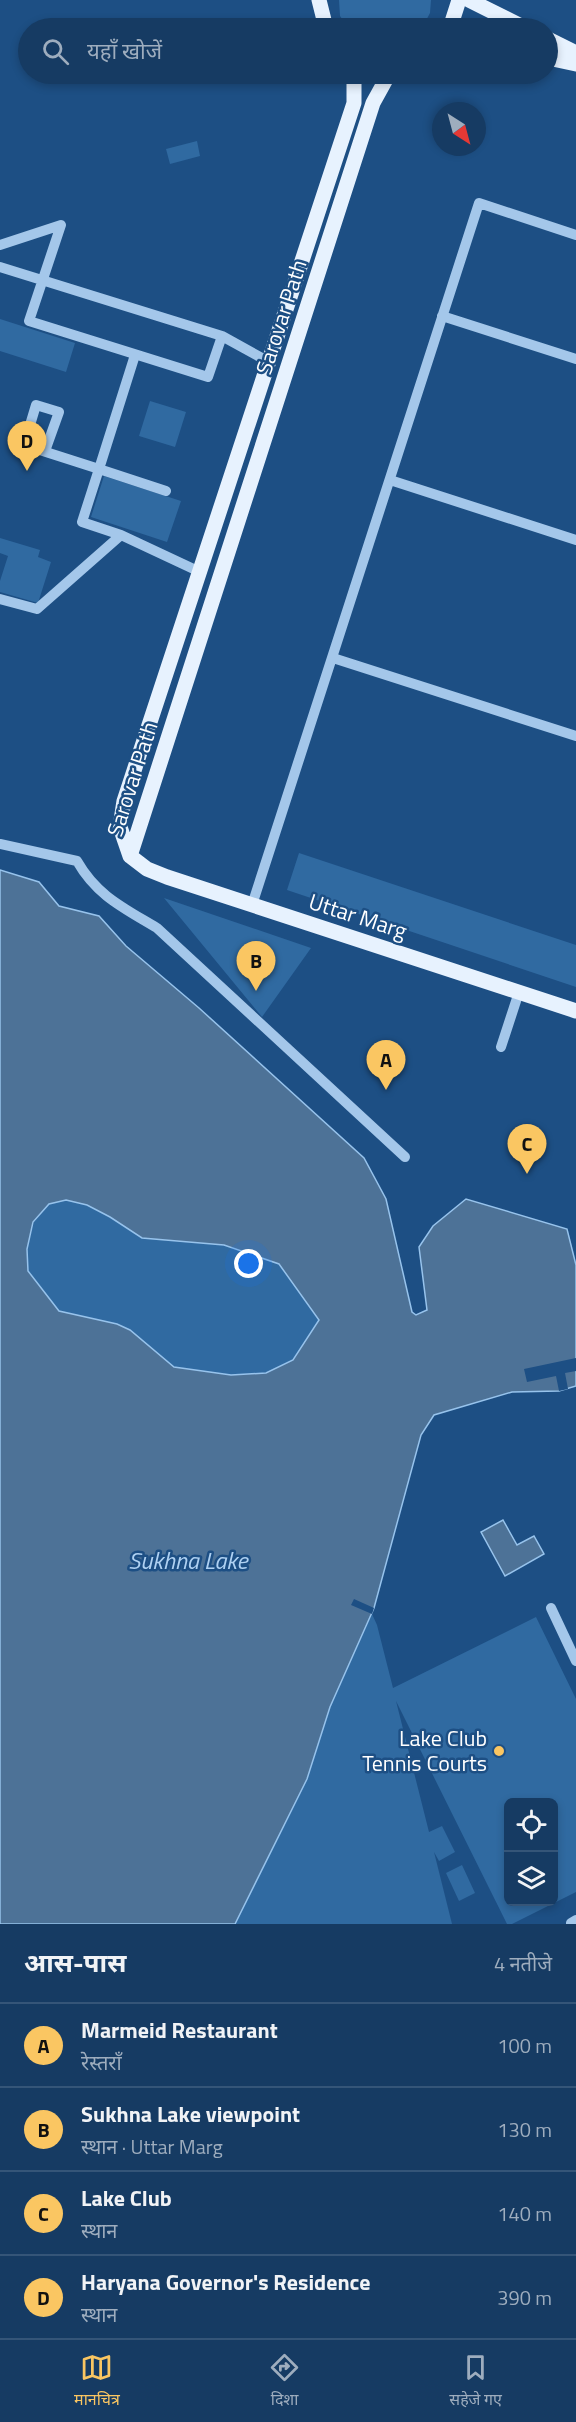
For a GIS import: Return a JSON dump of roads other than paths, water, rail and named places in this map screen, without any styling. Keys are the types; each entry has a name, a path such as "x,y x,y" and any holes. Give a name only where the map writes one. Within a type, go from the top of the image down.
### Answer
{"main road":[{"path":"453,18 459,0"},
{"path":"469,0 505,18"},
{"path":"317,1 323,18"},
{"path":"558,44 576,53"},
{"path":"558,60 576,64"},
{"name":"Sarovar Path","path":"130,856 120,827 124,801 354,103 354,84"},
{"name":"Sarovar Path","path":"130,856 373,103 383,84"},
{"name":"Uttar Marg","path":"130,856 147,869 167,877 576,1011"}],"street":[{"path":"252,905 479,202 576,235"},
{"path":"0,244 61,225 29,321 208,377 222,336"},
{"path":"0,267 222,336 269,362"},
{"path":"442,316 576,359"},
{"path":"135,355 82,522 121,535 200,572"},
{"path":"45,451 166,491"},
{"path":"390,480 576,540"},
{"path":"0,599 37,609 121,535"},
{"path":"333,658 576,736"},
{"path":"0,844 77,861 88,880 117,905 157,928 349,1108 405,1157"},
{"path":"501,1047 519,992"},
{"path":"551,1608 576,1661"}],"water":[{"name":"Sukhna Lake","path":"0,870 39,882 59,906 99,916 126,946 199,1008 364,1158 386,1199 412,1312 416,1315 427,1310 419,1247 433,1226 466,1199 567,1229 576,1265 576,1386 559,1391 512,1392 434,1415 421,1435 374,1608 330,1707 307,1779 235,1924 0,1924","holes":["66,1200 87,1205 142,1238 224,1245 279,1264 319,1320 293,1360 266,1373 231,1375 174,1367 130,1330 117,1324 59,1311 28,1271 27,1249 33,1222 49,1204"]},
{"path":"503,1520 517,1545 534,1536 544,1554 505,1576 481,1532"}],"place":[{"name":"Haryana Governor's Residence","path":"27,471"},
{"name":"Sukhna Lake viewpoint","path":"256,991"},
{"name":"Marmeid Restaurant","path":"386,1090"},
{"name":"Lake Club","path":"527,1174"},
{"name":"Lake Club Tennis Courts","path":"499,1751"}]}
